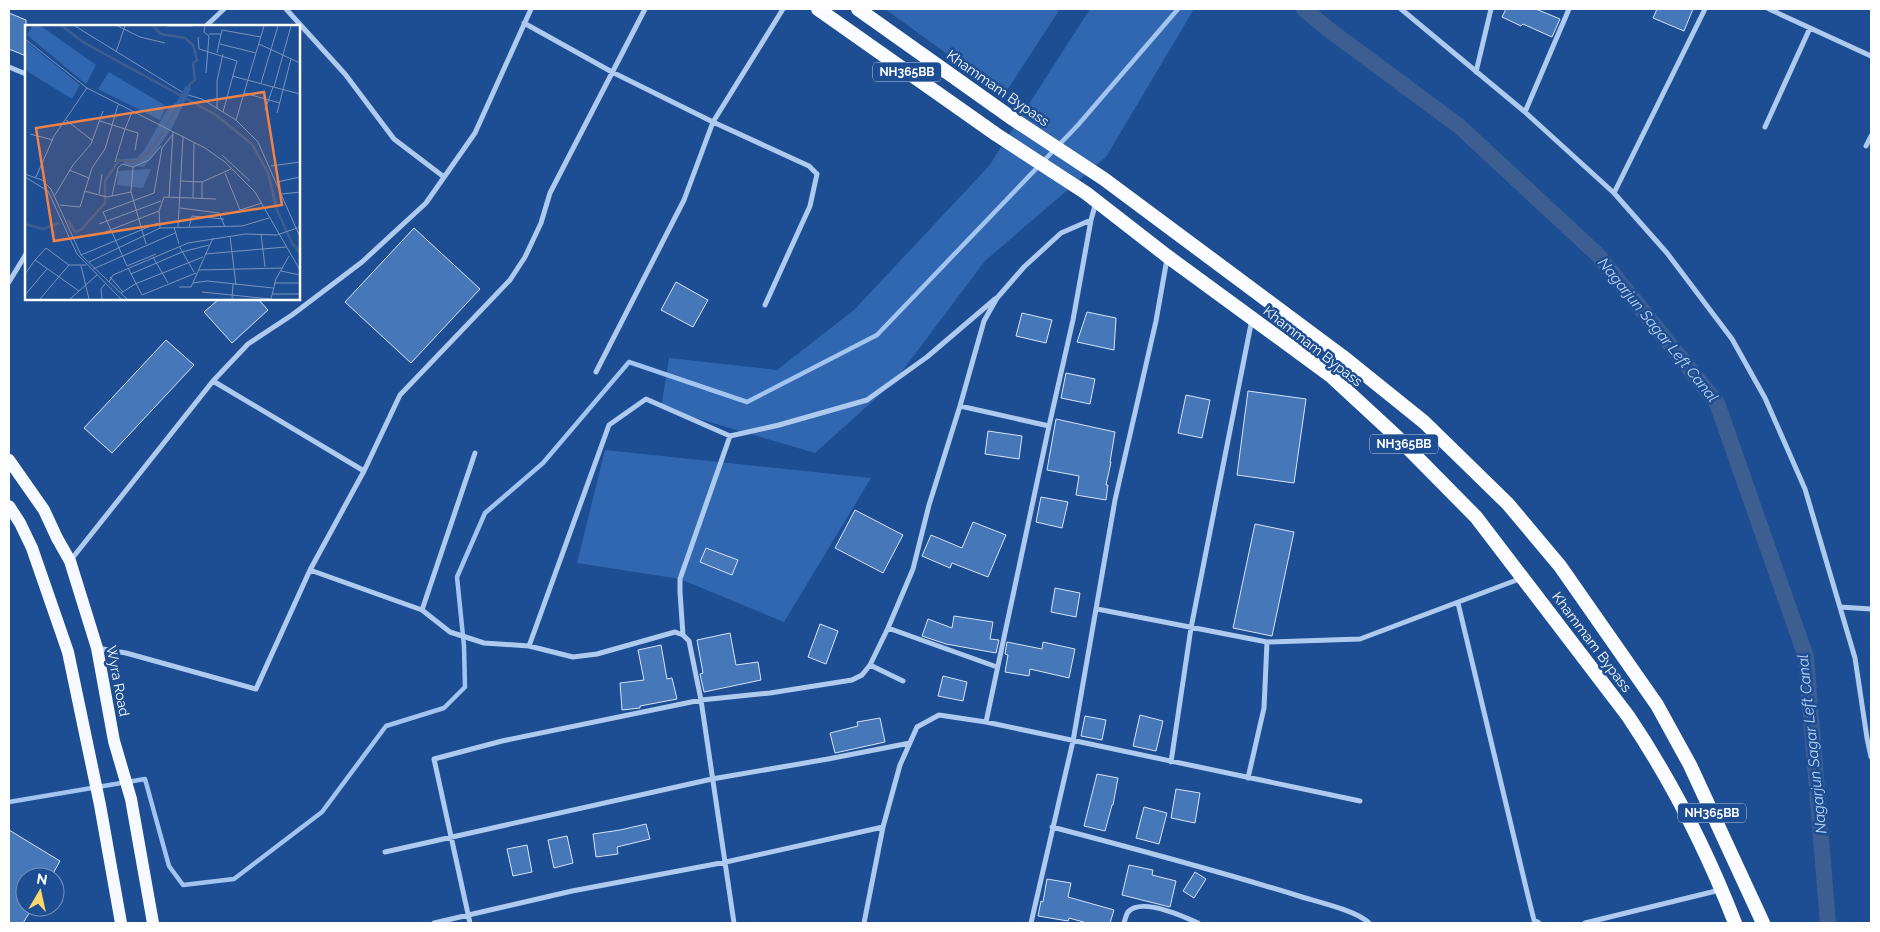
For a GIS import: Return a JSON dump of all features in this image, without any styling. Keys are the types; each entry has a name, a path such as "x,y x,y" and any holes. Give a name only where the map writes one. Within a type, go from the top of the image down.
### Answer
{"highway":[{"name":"Khammam Bypass","path":"818,9 997,135 1091,196 1167,256 1331,376 1397,437 1476,517 1628,716 1675,792 1722,890 1735,923"},
{"name":"Khammam Bypass","path":"858,9 1013,119 1094,173 1172,232 1258,292 1424,422 1508,504 1560,566 1657,705 1690,765 1762,923"}],"main road":[{"name":"Wyra Road","path":"9,460 44,510 70,562 97,648 114,741 131,799 153,923"},
{"path":"9,506 32,548 68,652 100,805 121,923"}],"street":[{"path":"207,25 224,9"},
{"path":"286,9 345,74 394,139 444,177"},
{"path":"70,562 213,381 248,344 292,315 362,262 426,203 475,133 531,9"},
{"path":"97,648 126,653 256,689 310,570 364,471 400,395 510,280 526,257 541,223 550,194 645,9"},
{"path":"596,372 684,200 713,122 783,9"},
{"path":"1401,9 1525,112 1614,193 1667,253 1732,339 1765,398 1805,489 1855,658 1871,757"},
{"path":"1476,72 1491,9"},
{"path":"1525,112 1568,9"},
{"path":"1614,193 1705,9"},
{"path":"1769,9 1871,56"},
{"path":"524,23 612,72 713,122 809,166 817,174 810,206 765,305"},
{"path":"1765,127 1810,28"},
{"path":"9,67 25,74"},
{"path":"1866,146 1871,136"},
{"path":"986,722 996,667 1013,598 1073,320 1091,220 1091,196"},
{"path":"529,646 609,425 646,399 730,436 779,425 867,400 927,357 996,298 1024,267 1061,233 1091,220"},
{"path":"9,282 25,256"},
{"path":"1031,923 1073,741 1115,500 1156,321 1167,256"},
{"path":"470,923 434,758 502,741 701,700 770,693 852,680 862,675 870,665 888,628 913,568 929,505 984,322 996,298"},
{"path":"1171,762 1191,628 1252,319"},
{"path":"213,381 364,471"},
{"path":"960,406 1049,426"},
{"path":"683,635 680,579 730,436"},
{"path":"422,610 475,454"},
{"path":"310,570 422,610 450,632 484,643 529,646 573,657 597,654 675,632 683,635 689,641 701,700 734,923"},
{"path":"1097,609 1267,642 1360,639 1523,578"},
{"path":"1458,603 1534,920 1539,923"},
{"path":"1840,607 1871,609"},
{"path":"888,628 996,667"},
{"path":"1248,778 1264,708 1267,642"},
{"path":"870,665 903,681"},
{"path":"862,923 883,827 900,764 917,727 939,715 986,722 1360,801"},
{"path":"385,852 712,779 910,743"},
{"path":"434,923 572,891 726,862 883,827"},
{"path":"1052,827 1244,879 1343,910 1369,923"},
{"path":"1585,923 1722,890"},
{"path":"1124,923 1127,913 1134,908 1146,906 1180,915 1198,923"}],"shaded area":[{"path":"885,9 1060,9 1004,95"},
{"path":"1090,9 1194,9 1106,157 985,261 894,382 815,453 661,408 669,358 777,370 854,310 989,166"},
{"path":"605,450 871,478 784,622 680,579 577,563"}],"building":[{"path":"1506,9 1536,9 1560,19 1552,37 1502,17"},
{"path":"1657,9 1693,9 1684,31 1653,18"},
{"path":"9,13 26,20 25,56 9,49"},
{"path":"414,228 480,289 411,363 345,302"},
{"path":"676,282 708,300 693,327 661,310"},
{"path":"218,300 259,300 268,310 232,343 204,312"},
{"path":"1087,312 1116,318 1114,350 1077,342"},
{"path":"1022,313 1052,320 1046,343 1016,336"},
{"path":"166,340 194,365 112,453 84,428"},
{"path":"1066,373 1095,379 1090,404 1061,398"},
{"path":"1248,391 1306,399 1294,483 1237,475"},
{"path":"1186,395 1210,400 1202,438 1178,433"},
{"path":"1056,419 1115,432 1106,485 1108,485 1106,500 1076,495 1079,476 1047,470"},
{"path":"988,431 1022,436 1019,459 985,454"},
{"path":"1041,497 1068,502 1062,528 1036,522"},
{"path":"855,510 903,535 883,573 835,548"},
{"path":"973,522 1006,535 988,577 952,563 950,568 922,556 931,535 962,548"},
{"path":"1255,524 1294,532 1272,636 1233,628"},
{"path":"706,548 738,560 732,575 700,562"},
{"path":"1055,588 1080,593 1076,617 1051,612"},
{"path":"954,616 993,622 990,639 999,640 996,653 946,644 922,636 928,619 952,628"},
{"path":"820,624 838,631 826,664 808,657"},
{"path":"730,633 736,665 758,662 761,680 704,692 700,674 703,673 697,640"},
{"path":"1007,642 1042,649 1043,642 1075,649 1069,678 1030,669 1029,676 1005,672 1008,655 1005,654"},
{"path":"661,645 667,679 672,678 677,699 640,706 640,708 622,710 620,683 644,680 638,650"},
{"path":"943,676 967,682 963,701 938,696"},
{"path":"1140,715 1163,721 1156,751 1133,746"},
{"path":"1085,716 1106,720 1102,740 1081,736"},
{"path":"880,718 885,742 835,753 830,733 858,726 857,722"},
{"path":"1097,774 1118,778 1113,805 1105,831 1084,826"},
{"path":"1176,789 1200,793 1195,823 1171,818"},
{"path":"1144,807 1167,813 1159,844 1136,838"},
{"path":"646,824 650,839 617,847 618,854 596,857 593,834"},
{"path":"9,830 60,861 57,867 15,867 15,917 27,917 23,923 9,923"},
{"path":"567,836 573,863 554,868 548,840"},
{"path":"527,845 532,872 513,876 507,849"},
{"path":"1129,865 1153,870 1152,875 1176,881 1170,907 1122,895"},
{"path":"1195,872 1206,879 1194,898 1183,891"},
{"path":"1047,879 1071,883 1068,897 1114,910 1110,923 1087,923 1069,918 1068,921 1038,916 1041,901 1043,902"}],"waterway":[{"path":"9,802 145,779 169,866 183,885 234,879 322,812 386,726 444,708 465,687 464,646 457,577 485,513 543,463 629,362 747,402 877,335 1078,125 1178,9"},
{"name":"Nagarjun Sagar Left Canal","path":"1304,9 1328,29 1459,126 1598,255 1717,403 1806,657 1828,923"}]}
